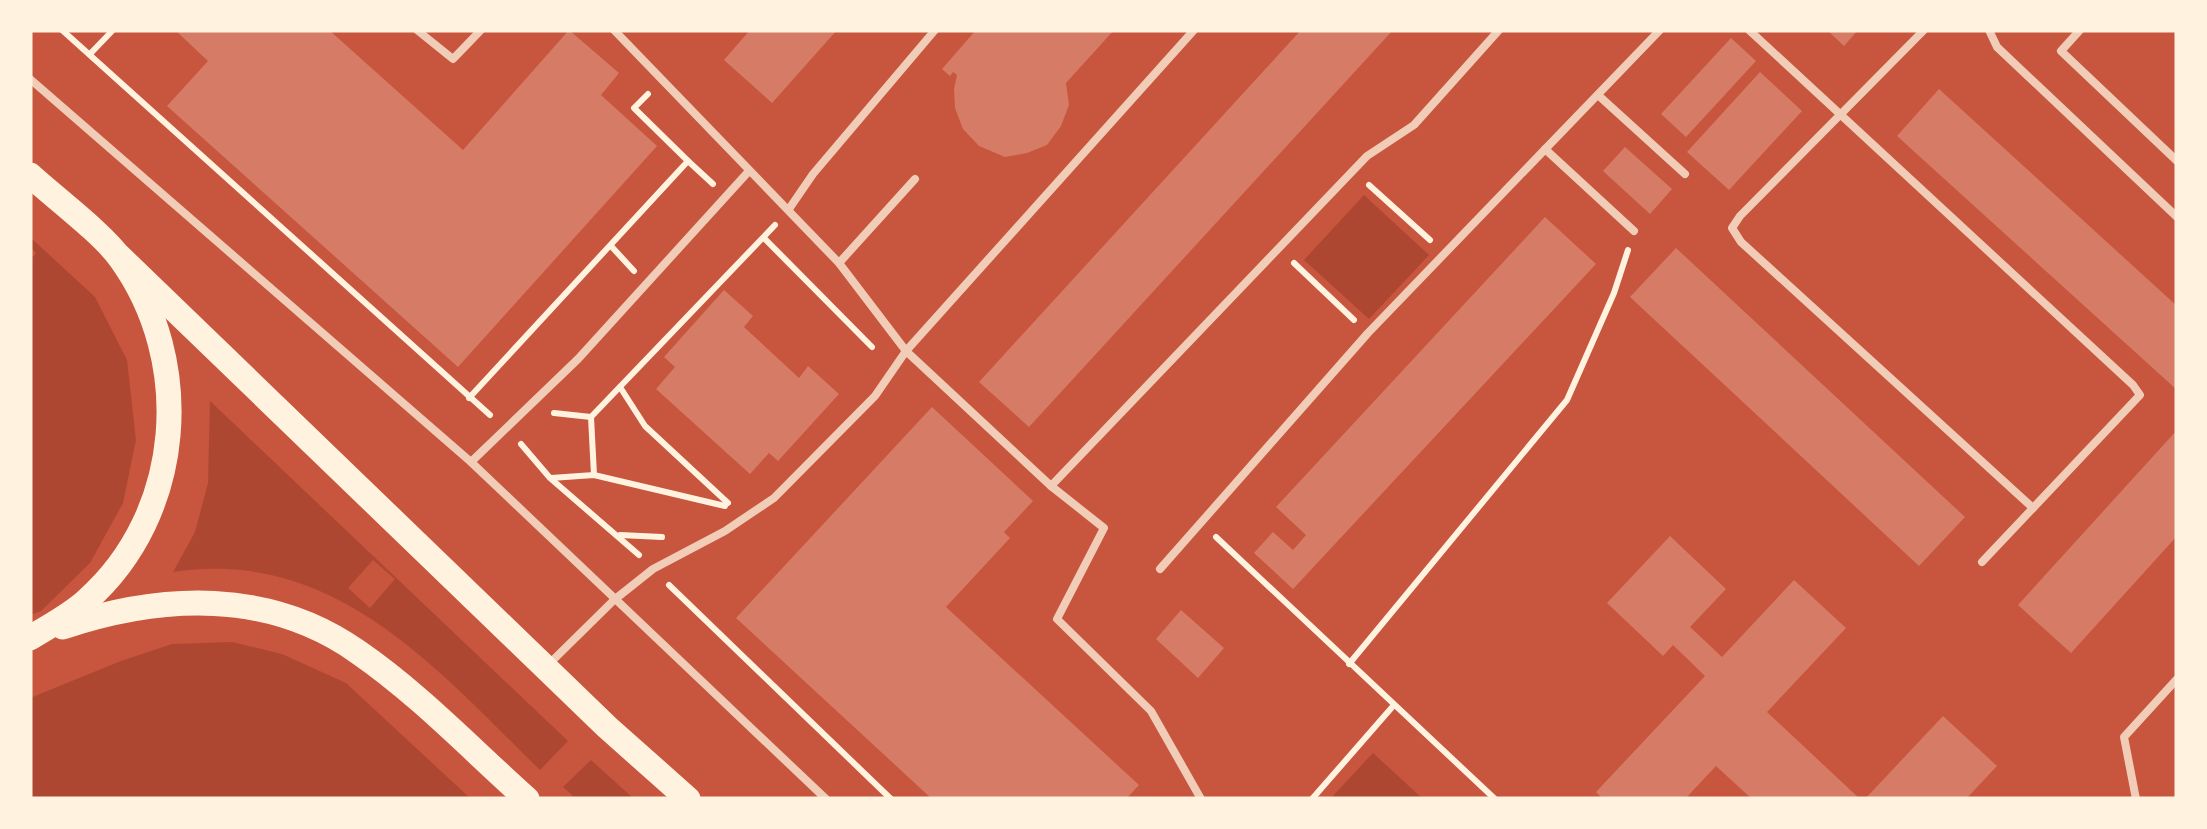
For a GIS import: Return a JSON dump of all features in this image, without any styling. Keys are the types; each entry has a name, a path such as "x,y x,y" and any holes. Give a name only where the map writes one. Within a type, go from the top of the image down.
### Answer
{"main road":[{"path":"30,175 688,799"},
{"path":"30,638 86,601 120,564 145,521 166,464 170,409 165,356 148,308 119,256"},
{"path":"30,638 110,612 166,602 237,604 304,623 372,662 527,799"}],"lane":[{"path":"418,30 453,59 481,30"},
{"path":"614,30 840,263 906,351 1051,486 1104,528 1056,618 1151,711 1201,799"},
{"path":"789,209 813,174 936,30"},
{"path":"546,668 614,600 653,569 725,532 774,498 875,396 906,351 1194,30"},
{"path":"1051,486 1366,156 1414,125 1499,30"},
{"path":"1160,569 1368,333 1660,30"},
{"path":"1749,30 2140,395 1982,562"},
{"path":"1924,30 1732,228 1741,242 2033,508"},
{"path":"1988,30 1997,46 2177,216"},
{"path":"2080,30 2062,51 2177,161"},
{"path":"30,79 471,462 826,799"},
{"path":"1598,95 1686,174"},
{"path":"1545,149 1634,231"},
{"path":"471,462 578,359 749,171"},
{"path":"840,263 915,179"},
{"path":"2136,799 2124,737 2177,679"}],"path":[{"path":"62,30 504,427 550,478 619,535 891,799"},
{"path":"90,54 114,30"},
{"path":"468,398 688,161 634,108"},
{"path":"1353,170 1445,254"},
{"path":"594,475 591,418 789,209"},
{"path":"1350,664 1567,400 1614,293 1634,231"},
{"path":"764,238 878,354"},
{"path":"1278,249 1368,333"},
{"path":"620,387 645,426 734,508"},
{"path":"542,417 561,413 591,418"},
{"path":"526,436 527,449"},
{"path":"550,478 594,475 734,508"},
{"path":"723,515 734,508"},
{"path":"1201,523 1495,799"},
{"path":"619,535 640,538 673,534"},
{"path":"1312,799 1394,705"}],"shaded area":[{"path":"1364,195 1429,255 1369,319 1304,260"},
{"path":"30,237 95,297 127,360 136,440 123,503 90,563 41,611 30,615 30,260 36,253 30,247"},
{"path":"210,401 568,741 540,770 421,656 378,623 332,597 284,578 231,569 173,572 195,532 208,483","holes":["373,560 395,579 370,608 348,588"]},
{"path":"232,642 282,654 346,683 471,799 30,799 30,698 172,644"},
{"path":"1373,753 1423,799 1330,799"},
{"path":"591,760 634,799 576,799 563,787"}],"building":[{"path":"175,30 329,30 463,150 569,30 619,73 601,95 657,146 458,367 167,106 208,61"},
{"path":"750,30 837,30 772,103 724,60"},
{"path":"976,30 1114,30 1066,83 1069,105 1061,126 1047,145 1005,157 979,146 963,129 955,108 957,75 953,72 950,76 942,69"},
{"path":"1301,30 1393,30 1029,427 979,382"},
{"path":"1827,30 1858,30 1844,46"},
{"path":"1731,38 1756,61 1686,137 1661,114"},
{"path":"1760,72 1802,111 1729,190 1687,152"},
{"path":"1939,89 2177,306 2177,390 1897,136"},
{"path":"1625,147 1672,189 1650,214 1603,171"},
{"path":"1545,217 1596,264 1293,589 1254,553 1273,532 1293,550 1306,535 1276,507"},
{"path":"1676,248 1965,517 1919,566 1630,297"},
{"path":"724,290 753,316 744,327 799,378 808,366 839,394 778,461 769,453 750,474 656,389 675,367 664,357"},
{"path":"932,407 1033,501 1004,532 1010,538 946,607 1139,785 1126,799 932,799 736,618"},
{"path":"2177,430 2177,536 2071,653 2018,605"},
{"path":"1670,536 1726,589 1690,627 1722,657 1794,580 1846,628 1767,712 1860,799 1752,799 1716,766 1685,799 1603,799 1596,792 1705,676 1673,645 1663,656 1607,603"},
{"path":"1181,610 1224,648 1198,678 1156,639"},
{"path":"1943,716 1997,766 1966,799 1865,799"}]}
